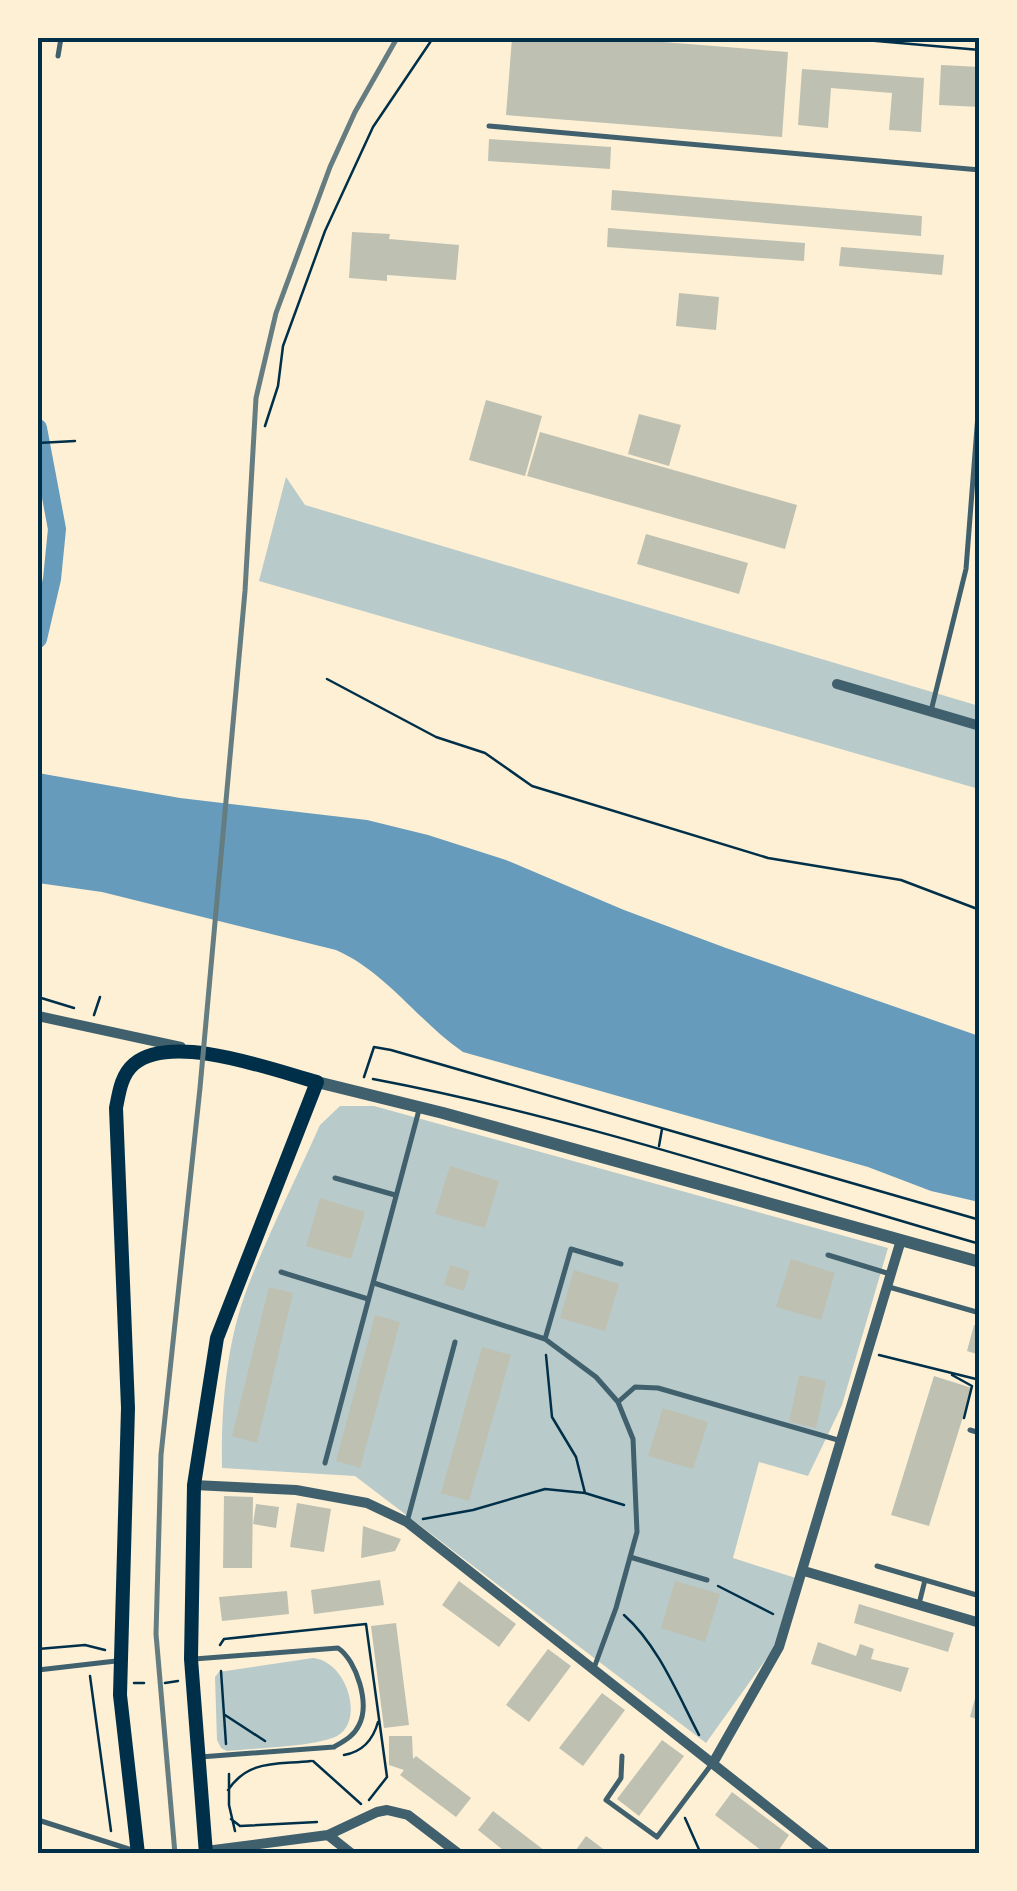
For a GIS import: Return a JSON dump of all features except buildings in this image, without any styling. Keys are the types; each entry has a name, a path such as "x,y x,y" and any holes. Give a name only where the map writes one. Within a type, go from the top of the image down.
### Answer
{"main road":[{"path":"138,1852 120,1695 128,1408 116,1108 122,1080 133,1064 150,1056 192,1049 317,1082 217,1338 194,1486 191,1659 206,1852"}],"street":[{"path":"837,684 980,726"},
{"path":"38,1016 192,1049"},
{"path":"317,1082 980,1262"},
{"path":"714,1763 780,1647 901,1240"},
{"path":"194,1486 296,1490 367,1503 406,1522 828,1854"},
{"path":"804,1570 980,1622"},
{"path":"206,1852 328,1836 388,1810 408,1815 458,1854"},
{"path":"328,1836 352,1854"}],"lane":[{"path":"58,56 61,38"},
{"path":"489,126 980,170"},
{"path":"931,712 966,569 980,389"},
{"path":"325,1463 420,1108"},
{"path":"335,1178 396,1196"},
{"path":"545,1339 571,1249 621,1264"},
{"path":"828,1256 890,1274"},
{"path":"281,1272 368,1299"},
{"path":"373,1282 545,1339 596,1377 618,1402 633,1439 637,1532 616,1608 593,1670"},
{"path":"886,1286 980,1313"},
{"path":"406,1522 456,1342"},
{"path":"618,1402 634,1387 658,1388 840,1441"},
{"path":"970,1430 980,1433"},
{"path":"630,1557 707,1580"},
{"path":"877,1566 980,1596"},
{"path":"919,1604 925,1580"},
{"path":"191,1659 338,1648 350,1656 363,1714 351,1737 334,1747 198,1758"},
{"path":"38,1670 119,1660"},
{"path":"622,1756 622,1778 606,1800 657,1837 714,1763"},
{"path":"38,1820 138,1852"}],"path":[{"path":"264,426 278,386 283,346 325,231 373,127 432,38"},
{"path":"842,38 980,50"},
{"path":"38,443 76,441"},
{"path":"327,679 436,737 485,752 532,786 768,858 900,880 980,910"},
{"path":"94,1015 100,997"},
{"path":"360,1092 374,1047 980,1220"},
{"path":"658,1148 662,1128"},
{"path":"545,1339 552,1416 576,1458 585,1494"},
{"path":"868,1351 980,1380"},
{"path":"953,1373 952,1378 972,1386 963,1424 970,1430"},
{"path":"406,1522 473,1510 545,1489 585,1494 636,1508"},
{"path":"707,1580 788,1622"},
{"path":"616,1608 633,1623 670,1680 714,1763"},
{"path":"220,1644 224,1639 366,1624 387,1777 363,1806 313,1761 250,1767 240,1773 228,1790"},
{"path":"38,1649 100,1647"},
{"path":"88,1664 113,1844"},
{"path":"222,1671 227,1751"},
{"path":"165,1683 178,1681"},
{"path":"215,1689 222,1688"},
{"path":"224,1714 272,1746"},
{"path":"229,1774 231,1820 236,1834"},
{"path":"680,1808 701,1854"},
{"path":"231,1820 240,1826 311,1820 322,1824"}],"shaded area":[{"path":"286,477 305,505 979,706 979,789 259,581"},
{"path":"340,1106 374,1106 888,1248 842,1405 808,1476 759,1462 733,1558 802,1580 774,1648 706,1743 355,1476 222,1468 226,1376 248,1286 320,1125"},
{"path":"313,1658 335,1669 348,1692 350,1718 337,1736 314,1743 227,1751 221,1748 217,1740 215,1677 219,1672"}],"water":[{"path":"38,773 180,798 367,820 428,835 506,860 726,948 979,1036 979,1202 463,1052 371,971 336,950 102,892 38,883"}],"waterway":[{"path":"38,428 57,529 52,579 38,639"}],"railway":[{"path":"175,1854 156,1634 161,1455 200,1088 245,591 256,398 276,313 330,167 355,112 397,38"}]}
